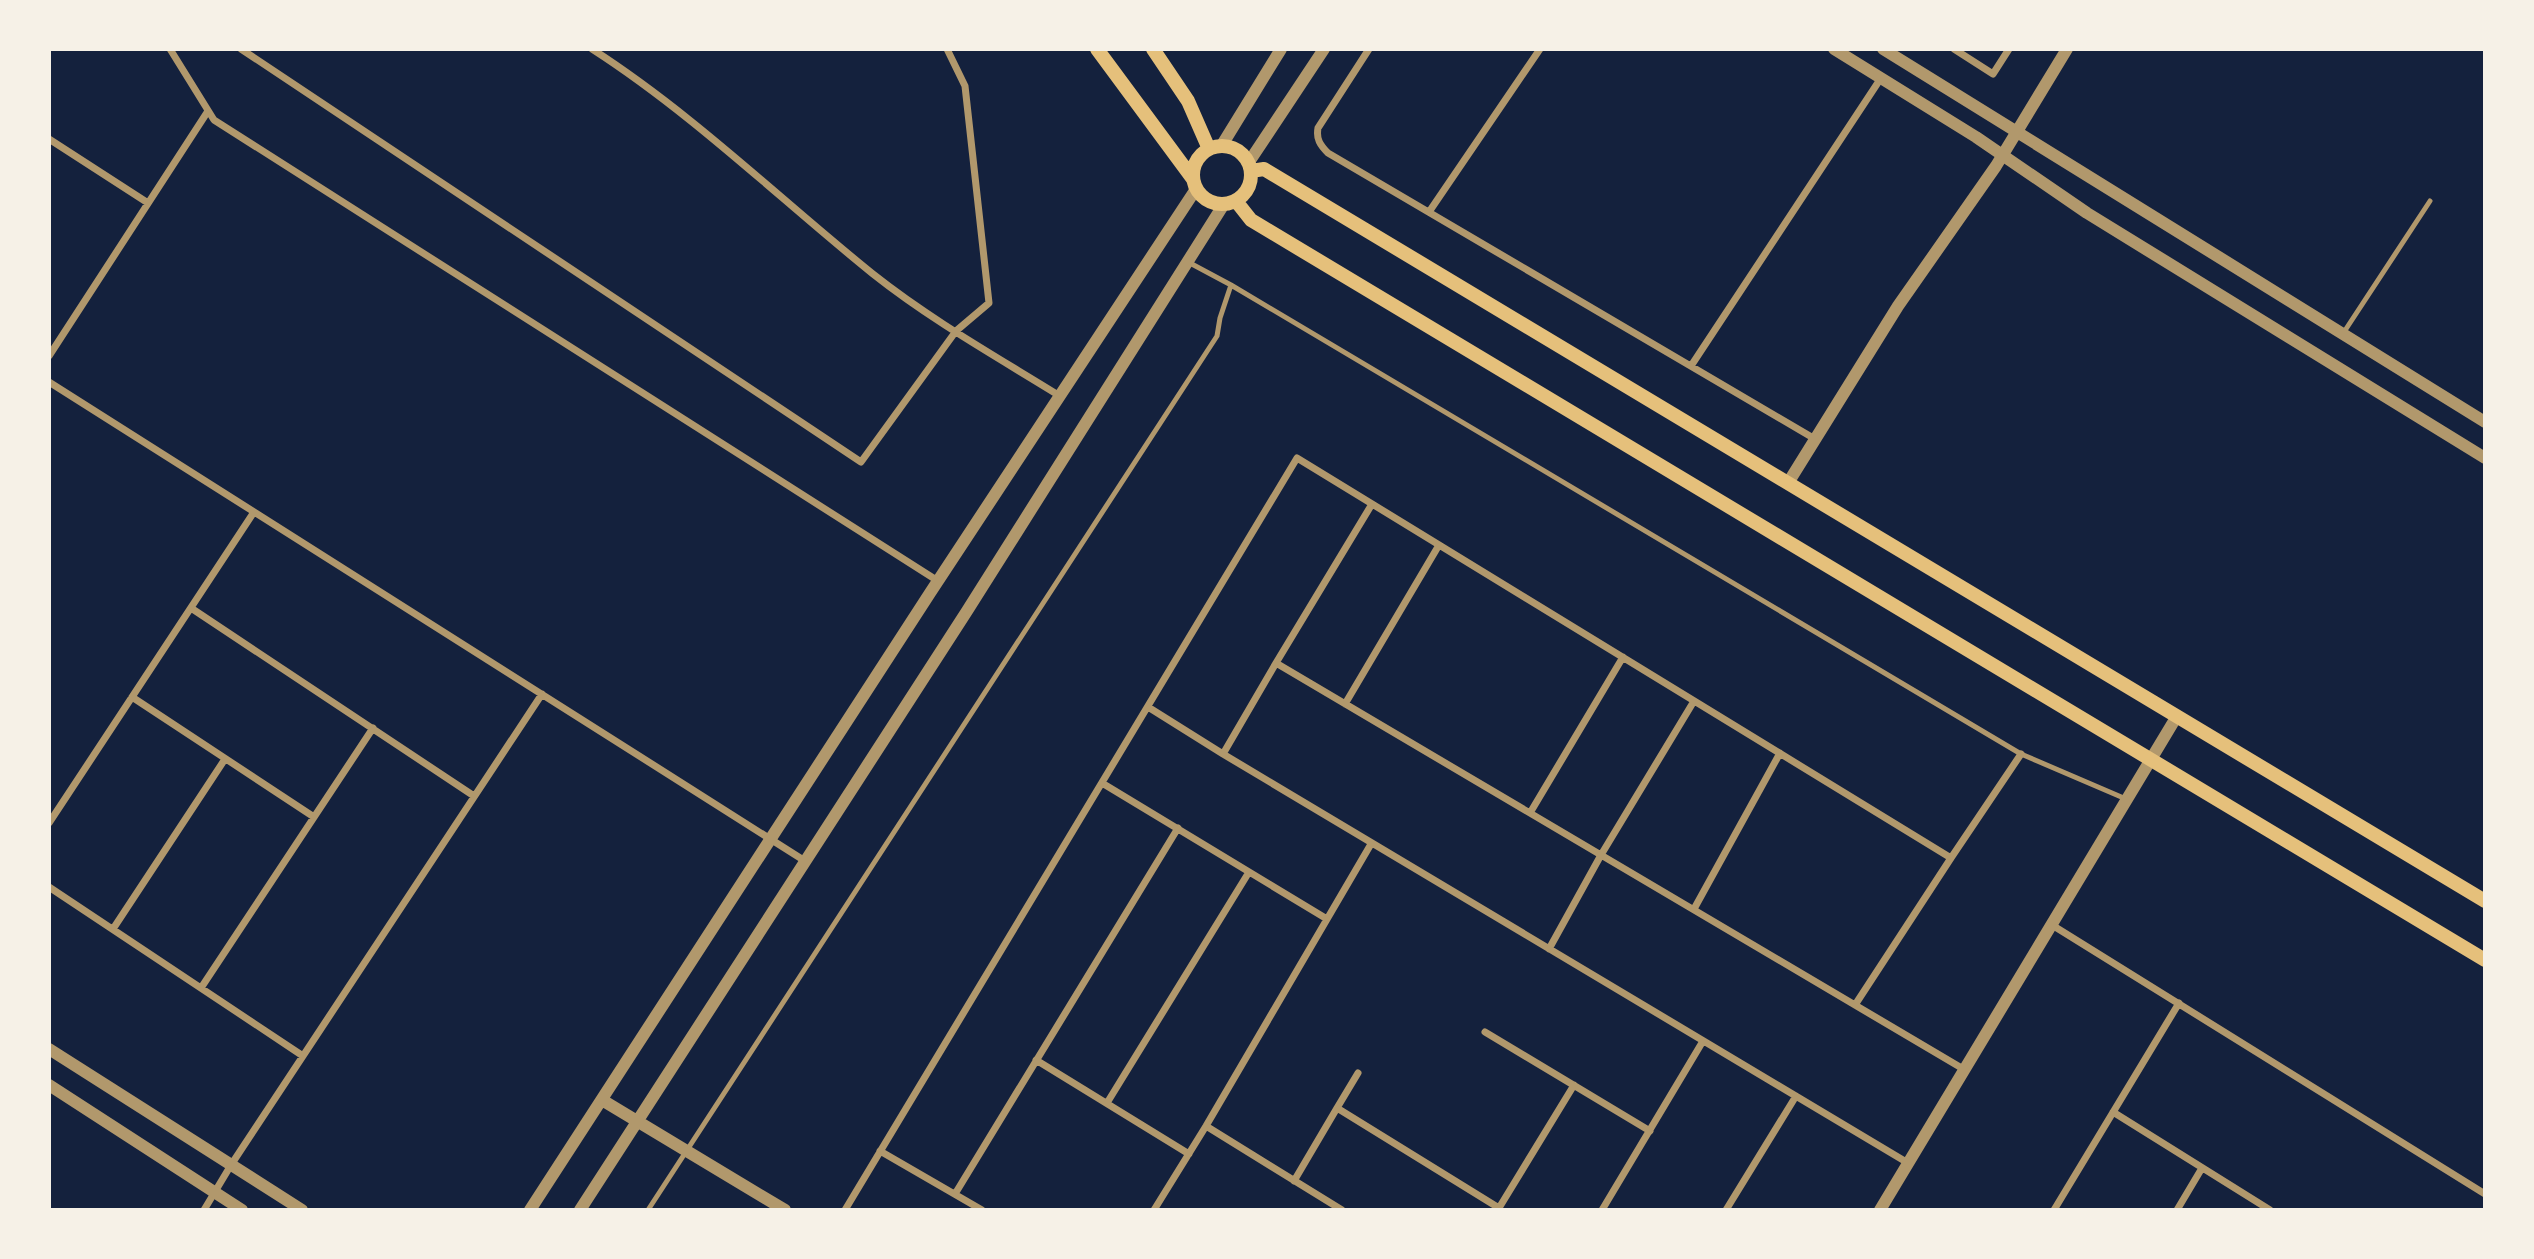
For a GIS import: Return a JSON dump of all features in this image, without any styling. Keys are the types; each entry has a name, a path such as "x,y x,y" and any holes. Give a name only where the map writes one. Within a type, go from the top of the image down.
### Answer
{"main road":[{"path":"1097,49 1208,200 1230,203 1251,220 2485,960"},
{"path":"1153,49 1188,100 1215,147"},
{"path":"1195,184 1196,161 1215,147 1238,150 1250,167 1248,188 1230,203"},
{"path":"1250,167 1264,169 2485,901"}],"street":[{"path":"170,49 214,120 234,134 938,581"},
{"path":"241,49 861,462 956,331 989,303 965,86 947,49"},
{"path":"592,49 637,78 876,276 956,331 1060,396"},
{"path":"1215,147 1281,49"},
{"path":"1250,167 1324,49"},
{"path":"1369,49 1318,128 1317,136 1328,153 1815,439"},
{"path":"1429,212 1540,49"},
{"path":"1835,49 2002,155 2087,213 2485,458"},
{"path":"1883,49 2485,422"},
{"path":"1954,49 1993,74 2009,49"},
{"path":"1788,483 1898,306 2002,155 2067,49"},
{"path":"1691,366 1881,78"},
{"path":"49,356 208,111"},
{"path":"49,139 148,203"},
{"path":"530,1210 1195,184"},
{"path":"580,1210 967,611 1186,261 1230,203"},
{"path":"49,382 805,861"},
{"path":"845,1210 1297,458 1951,858"},
{"path":"1223,754 1372,504"},
{"path":"49,823 254,512"},
{"path":"1345,704 1439,545"},
{"path":"191,608 474,796"},
{"path":"1530,813 1623,657"},
{"path":"1276,663 1965,1070"},
{"path":"204,1210 542,694"},
{"path":"132,697 314,817"},
{"path":"1549,949 1601,855 1695,701"},
{"path":"1148,707 1371,844 1908,1163"},
{"path":"1880,1210 2177,716"},
{"path":"201,988 373,728"},
{"path":"1693,909 1780,753"},
{"path":"1855,1004 2021,754"},
{"path":"113,929 225,759"},
{"path":"1102,783 1327,919"},
{"path":"955,1194 1178,828"},
{"path":"1154,1210 1371,844"},
{"path":"1107,1103 1249,872"},
{"path":"49,887 303,1056"},
{"path":"2052,925 2485,1194"},
{"path":"2054,1210 2179,1003"},
{"path":"1485,1032 1650,1131"},
{"path":"1602,1210 1703,1041"},
{"path":"49,1049 302,1210"},
{"path":"1036,1060 1189,1154"},
{"path":"1294,1181 1358,1073"},
{"path":"49,1085 242,1210"},
{"path":"1338,1108 1499,1208 1574,1085"},
{"path":"1726,1210 1796,1096"},
{"path":"601,1100 785,1210"},
{"path":"2113,1112 2270,1210"},
{"path":"1206,1126 1342,1210"},
{"path":"880,1151 982,1210"},
{"path":"2177,1210 2202,1168"}],"lane":[{"path":"2343,335 2430,201"},
{"path":"1186,261 1231,285 2021,754 2127,800"},
{"path":"648,1210 1216,337 1231,285"}]}
